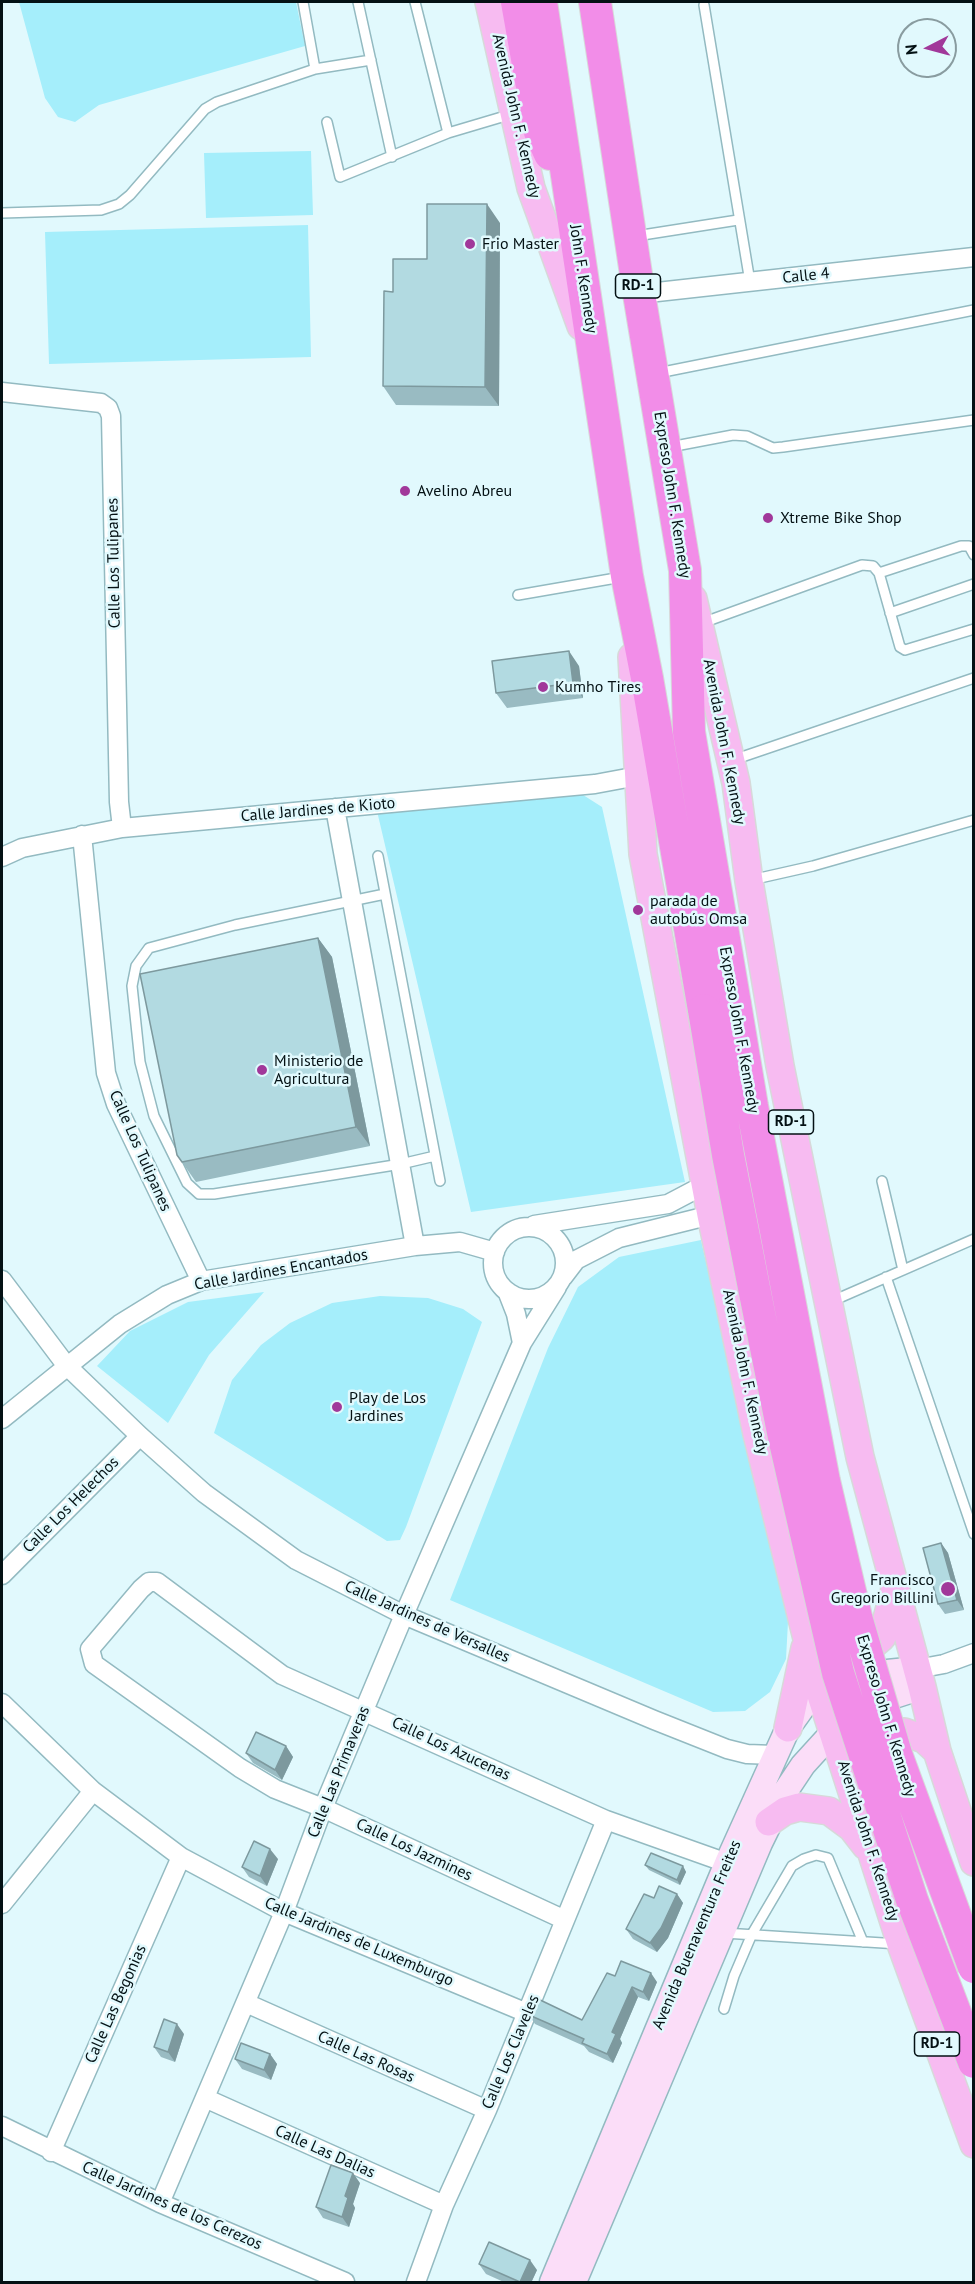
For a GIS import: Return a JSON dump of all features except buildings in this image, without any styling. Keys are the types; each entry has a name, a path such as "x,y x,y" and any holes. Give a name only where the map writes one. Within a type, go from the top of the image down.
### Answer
{"highway":[{"path":"517,2 540,132 570,192"},
{"name":"RD-1","path":"541,2 570,192"},
{"name":"Expreso John F. Kennedy","path":"595,2 639,294 685,570 689,732 752,1106 824,1481 856,1617 896,1754 974,1967"},
{"name":"John F. Kennedy","path":"570,192 596,365"},
{"name":"Expreso John F. Kennedy","path":"596,365 627,576 754,1287 785,1442 838,1673 912,1900 974,2062"}],"main road":[{"name":"Avenida John F. Kennedy","path":"489,2 531,188 596,365"},
{"name":"Avenida John F. Kennedy","path":"685,570 700,624 731,761 780,1066 860,1457 894,1592 919,1678 936,1751 974,1862"},
{"name":"Avenida John F. Kennedy","path":"627,576 643,854 711,1215 757,1434 820,1692 902,1944 974,2144"},
{"path":"805,1633 828,1653 850,1658 862,1654 882,1637 894,1592"},
{"path":"788,1728 801,1676 805,1633"},
{"name":"Avenida Buenaventura Freites","path":"552,2283 727,1863 788,1728 803,1707 820,1692 849,1676 919,1678"},
{"name":"Avenida Buenaventura Freites","path":"574,2283 769,1822 802,1765 854,1709 919,1678"},
{"path":"849,1782 860,1756 882,1737 904,1732 914,1735 936,1751"},
{"path":"769,1822 784,1811 799,1807 829,1811 852,1828 873,1855"}],"street":[{"name":"Calle 4","path":"639,294 974,257"},
{"name":"Calle Los Tulipanes","path":"2,392 101,403 108,408 111,416 118,802 122,828"},
{"name":"Calle Jardines de Kioto","path":"2,857 22,848 122,828 595,784 638,776"},
{"path":"335,808 415,1246"},
{"name":"Calle Los Tulipanes","path":"82,835 106,1073 116,1104 201,1281"},
{"path":"522,1343 516,1314 507,1292 495,1274 495,1252 506,1234 526,1226 668,1204 706,1184"},
{"name":"Calle Las Primaveras","path":"160,2202 207,2098 284,1912 323,1808 522,1343 576,1260 619,1238 711,1215"},
{"path":"507,1292 527,1299 548,1294 560,1282 566,1265 559,1241 544,1230 526,1226"},
{"name":"Calle Jardines Encantados","path":"2,1419 66,1365 120,1324 167,1295 201,1281 415,1246 460,1242 495,1252"},
{"name":"Calle Jardines de Versalles","path":"2,1280 66,1365 140,1436 204,1493 296,1560 404,1616 728,1749 747,1754 774,1755"},
{"name":"Calle Los Helechos","path":"2,1575 140,1436"},
{"name":"Calle Los Azucenas","path":"90,1654 90,1649 141,1589 149,1582 157,1582 282,1675 365,1710 606,1821 727,1863"},
{"path":"919,1678 974,1653"},
{"name":"Calle Los Jazmines","path":"90,1654 94,1664 240,1768 275,1789 323,1808 565,1920"},
{"name":"Calle Jardines de Luxemburgo","path":"2,1703 93,1791 181,1857 284,1912 527,2013"},
{"path":"2,1904 93,1791"},
{"name":"Calle Los Claveles","path":"416,2283 444,2205 487,2110 606,1821"},
{"name":"Calle Las Begonias","path":"51,2152 181,1857"},
{"name":"Calle Las Rosas","path":"246,2003 487,2110"},
{"name":"Calle Las Dalias","path":"207,2098 444,2205"},
{"name":"Calle Jardines de los Cerezos","path":"2,2126 51,2152 160,2202 345,2283"}],"lane":[{"path":"303,2 315,69"},
{"path":"358,2 392,157"},
{"path":"415,2 448,133"},
{"path":"704,5 750,282"},
{"path":"2,213 101,210 119,204 130,195 205,109 230,97 315,69 371,60"},
{"path":"327,122 340,177 448,133 514,114"},
{"path":"631,236 738,220"},
{"path":"652,374 974,310"},
{"path":"665,448 733,435 747,436 773,448 974,420"},
{"path":"879,573 961,546 969,546 974,555"},
{"path":"700,624 862,565 873,566 879,573 900,647 905,650 974,629"},
{"path":"518,595 627,576"},
{"path":"890,613 974,584"},
{"path":"731,761 974,678"},
{"path":"749,881 813,866 974,820"},
{"path":"378,856 440,1181"},
{"path":"385,894 235,925 149,948 135,966 132,986 140,1062 154,1116 187,1184 199,1194 214,1194 401,1164 435,1156"},
{"path":"882,1181 903,1270"},
{"path":"830,1302 974,1239"},
{"path":"886,1277 974,1534"},
{"path":"724,2009 734,1976 752,1934 792,1866 816,1855 828,1858 863,1942"},
{"path":"722,1932 902,1944"}],"shaded area":[{"path":"19,2 296,2 305,46 99,105 75,122 58,117 45,98"},
{"path":"311,151 313,215 206,218 204,153"},
{"path":"308,225 311,357 49,364 45,232"},
{"path":"580,793 602,807 685,1182 471,1212 377,811"},
{"path":"701,1240 788,1622 786,1659 770,1692 745,1711 713,1712 450,1600 548,1348 578,1287 619,1257"},
{"path":"264,1292 209,1355 168,1423 97,1366 130,1331 188,1302"},
{"name":"Play de Los Jardines","path":"380,1296 428,1298 463,1309 482,1322 406,1527 400,1540 387,1541 214,1433 232,1380 261,1345 290,1323 332,1303"}],"place":[{"name":"Frio Master","path":"470,244"},
{"name":"Avelino Abreu","path":"405,491"},
{"name":"Xtreme Bike Shop","path":"768,518"},
{"name":"Kumho Tires","path":"543,687"},
{"name":"parada de autobús Omsa","path":"638,910"},
{"name":"Ministerio de Agricultura","path":"262,1070"},
{"name":"Play de Los Jardines","path":"337,1407"},
{"name":"Francisco Gregorio Billini","path":"948,1589"}]}
